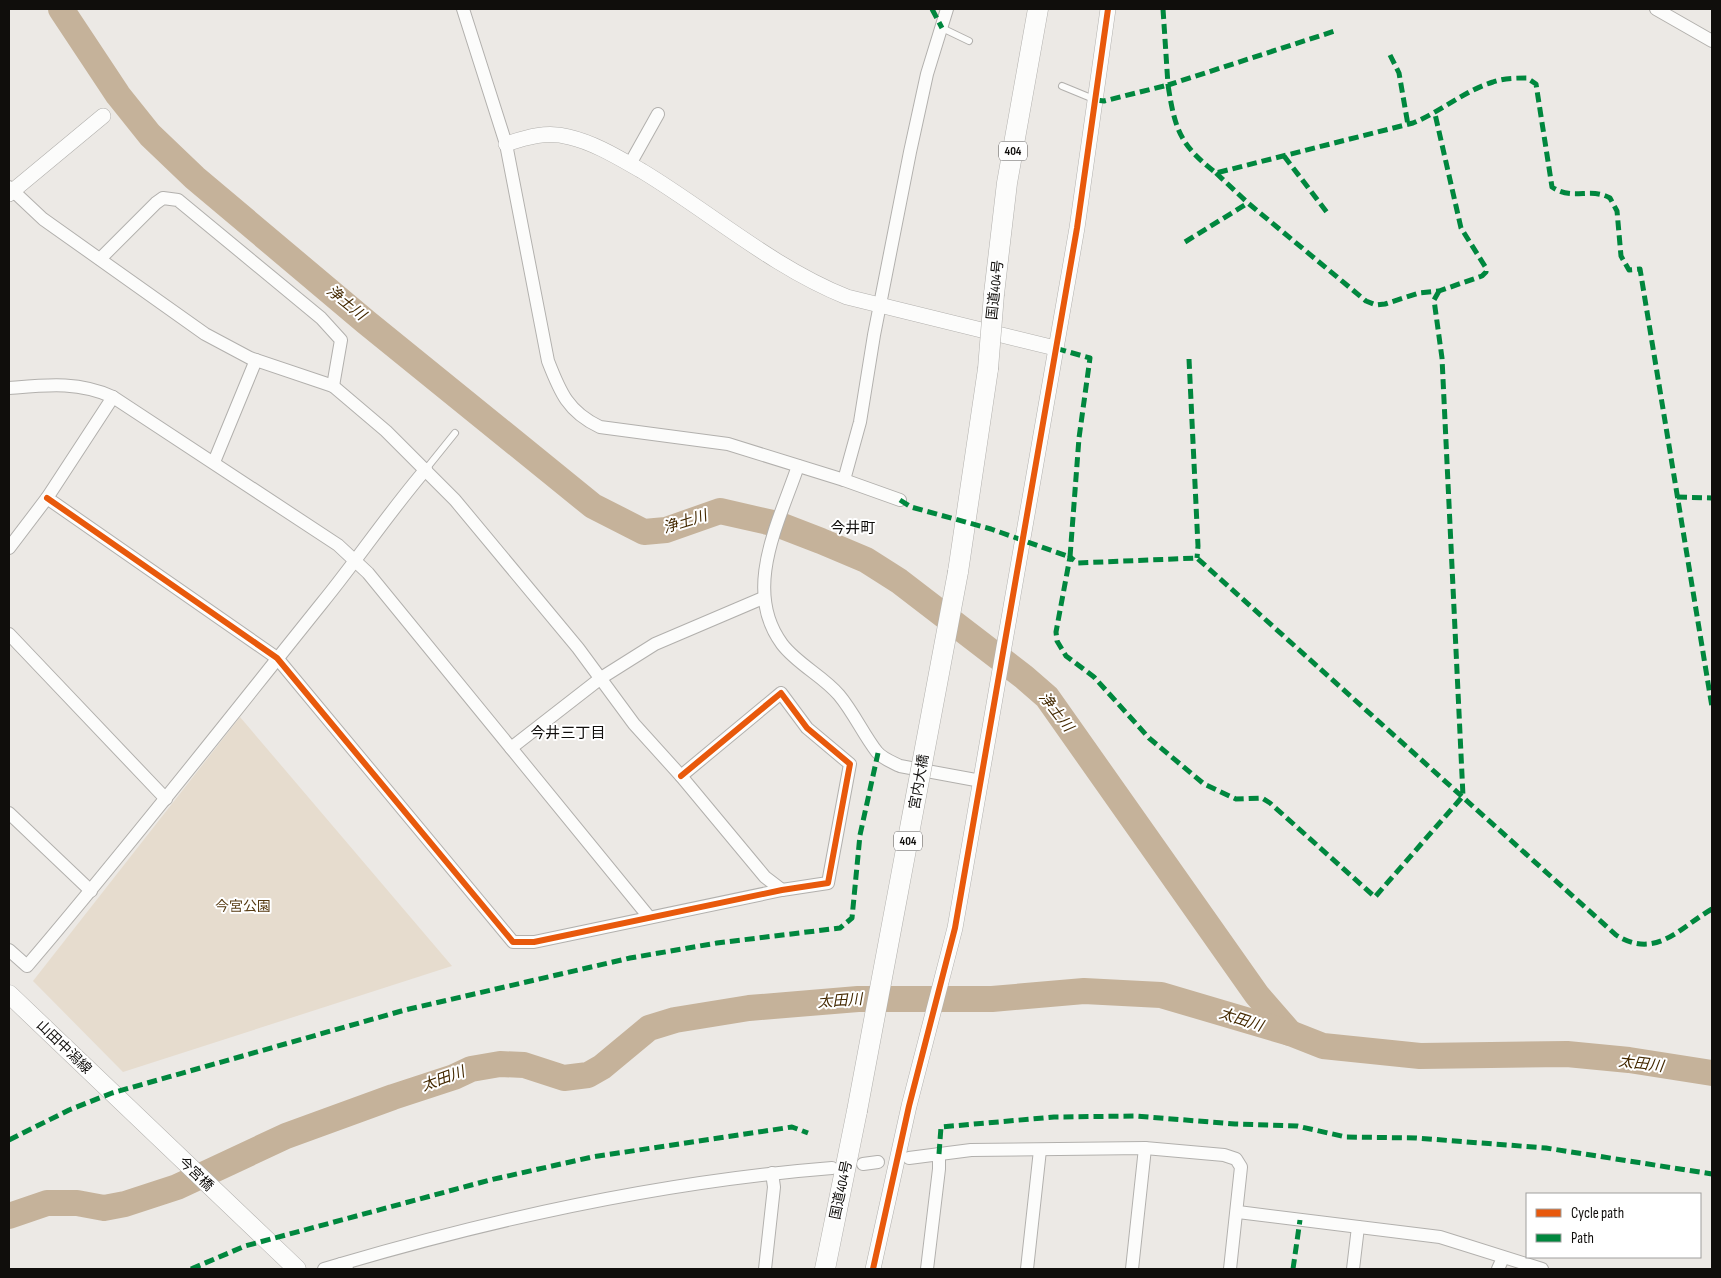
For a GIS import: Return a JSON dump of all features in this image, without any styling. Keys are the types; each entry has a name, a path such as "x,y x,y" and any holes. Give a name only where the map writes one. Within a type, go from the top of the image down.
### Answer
{"highway":[{"name":"国道404号","path":"958,572 988,369 994,294 1007,183 1038,9"},
{"name":"宮内大橋","path":"858,1111 958,572"},
{"name":"国道404号","path":"825,1269 858,1111"}],"main road":[{"name":"山田中潟線","path":"9,994 120,1100"},
{"name":"今宮橋","path":"120,1100 297,1269"}],"street":[{"path":"463,9 506,144 548,361 560,393 571,407 584,419 600,427 728,444 844,480 900,500"},
{"path":"844,480 860,422 880,305 910,152 928,74 947,9"},
{"path":"873,1269 909,1106 954,928 1077,228 1108,9"},
{"path":"1656,9 1712,41"},
{"path":"630,164 658,114"},
{"path":"103,116 10,191 43,219 205,334 256,360 333,386 426,469 455,500 601,678 634,724 681,776 765,877 782,890"},
{"path":"506,144 540,135 568,137 588,143 630,164 681,195 789,269 824,288 847,297 1055,348"},
{"path":"100,259 156,203 163,198 178,200 321,318 341,340 333,386"},
{"path":"214,462 256,360"},
{"path":"9,388 63,384 97,390 113,397 338,545 355,560 649,917"},
{"path":"11,540 47,498 113,397"},
{"path":"798,466 767,560 764,598 769,622 783,646 838,694 855,714 878,753 900,766 981,781"},
{"path":"9,950 27,966 166,798 355,560 391,510 426,469"},
{"path":"47,498 277,658 513,942 543,940 782,890 828,883 850,764 844,757 807,728 781,693 681,776"},
{"path":"511,748 601,678 655,644 764,598"},
{"path":"9,634 166,798"},
{"path":"9,813 91,891"},
{"path":"1132,1269 1145,1148"},
{"path":"909,1158 971,1150 1145,1148 1224,1155 1236,1159 1241,1166 1238,1212 1230,1269"},
{"path":"1027,1269 1040,1150"},
{"path":"928,1269 939,1154"},
{"path":"863,1164 878,1162"},
{"path":"324,1269 344,1266 425,1239 533,1214 675,1187 772,1173 832,1168"},
{"path":"765,1269 774,1188 772,1173"},
{"path":"1238,1212 1440,1237 1500,1264 1542,1269"},
{"path":"1353,1269 1358,1227"}],"lane":[{"path":"942,28 969,41"},
{"path":"1062,86 1096,100"},
{"path":"426,469 456,433"}],"green space":[{"name":"今宮公園","path":"240,717 452,966 123,1072 33,981"}],"waterway":[{"name":"浄土川","path":"61,9 118,95 150,135 195,178 366,322 593,506 644,532 666,530 720,511 777,524 821,541 866,560 899,581 1024,677 1047,697 1257,995 1290,1033"},
{"name":"太田川","path":"9,1216 47,1203 77,1203 104,1208 125,1204 177,1187 286,1136 454,1077 471,1069 500,1064 524,1065 564,1078 588,1075 602,1067 649,1028 675,1020 749,1008 858,999 992,999 1084,991 1161,995 1290,1033 1323,1046 1420,1056 1567,1054 1629,1060 1712,1073"}],"marked path":[{"path":"932,9 942,28"},
{"path":"1163,9 1168,85 1338,30"},
{"path":"1390,55 1399,73 1408,125"},
{"path":"1096,100 1104,101 1168,85 1173,114 1181,135 1194,154 1216,173 1413,123 1473,90 1497,81 1510,78 1527,78 1536,84 1552,187 1567,193 1596,194 1610,198 1617,211 1621,256 1629,270 1640,269 1712,707"},
{"path":"1216,173 1248,203 1366,301 1376,305 1385,304 1419,293 1439,291 1482,276 1486,272 1486,268 1461,228 1435,114"},
{"path":"1284,156 1329,215"},
{"path":"1185,242 1248,203"},
{"path":"1439,291 1434,300 1442,358 1463,796 1375,897 1270,803 1262,798 1236,799 1204,784 1149,738 1094,677 1066,656 1057,641 1056,632 1070,557 1078,563 1197,558 1616,935 1630,942 1655,943 1678,932 1712,909"},
{"path":"900,500 911,507 991,529 1070,557 1079,438 1090,358 1055,348"},
{"path":"1189,359 1197,558"},
{"path":"1677,497 1712,498"},
{"path":"9,1140 69,1110 112,1093 405,1010 630,958 717,943 840,928 852,918 860,835 878,753"},
{"path":"939,1154 941,1127 1054,1117 1135,1116 1235,1124 1297,1126 1346,1137 1416,1138 1546,1148 1712,1174"},
{"path":"191,1269 245,1246 490,1180 592,1157 792,1127 808,1133"},
{"path":"1293,1269 1300,1220"}],"cycle path":[{"path":"873,1269 909,1106 955,928 1077,228 1108,9"},
{"path":"47,498 277,658 513,942 534,942 782,890 828,883 850,764 807,728 781,693 681,776"}],"district":[{"name":"今井町","path":"853,528"},
{"name":"今井三丁目","path":"568,733"}]}
